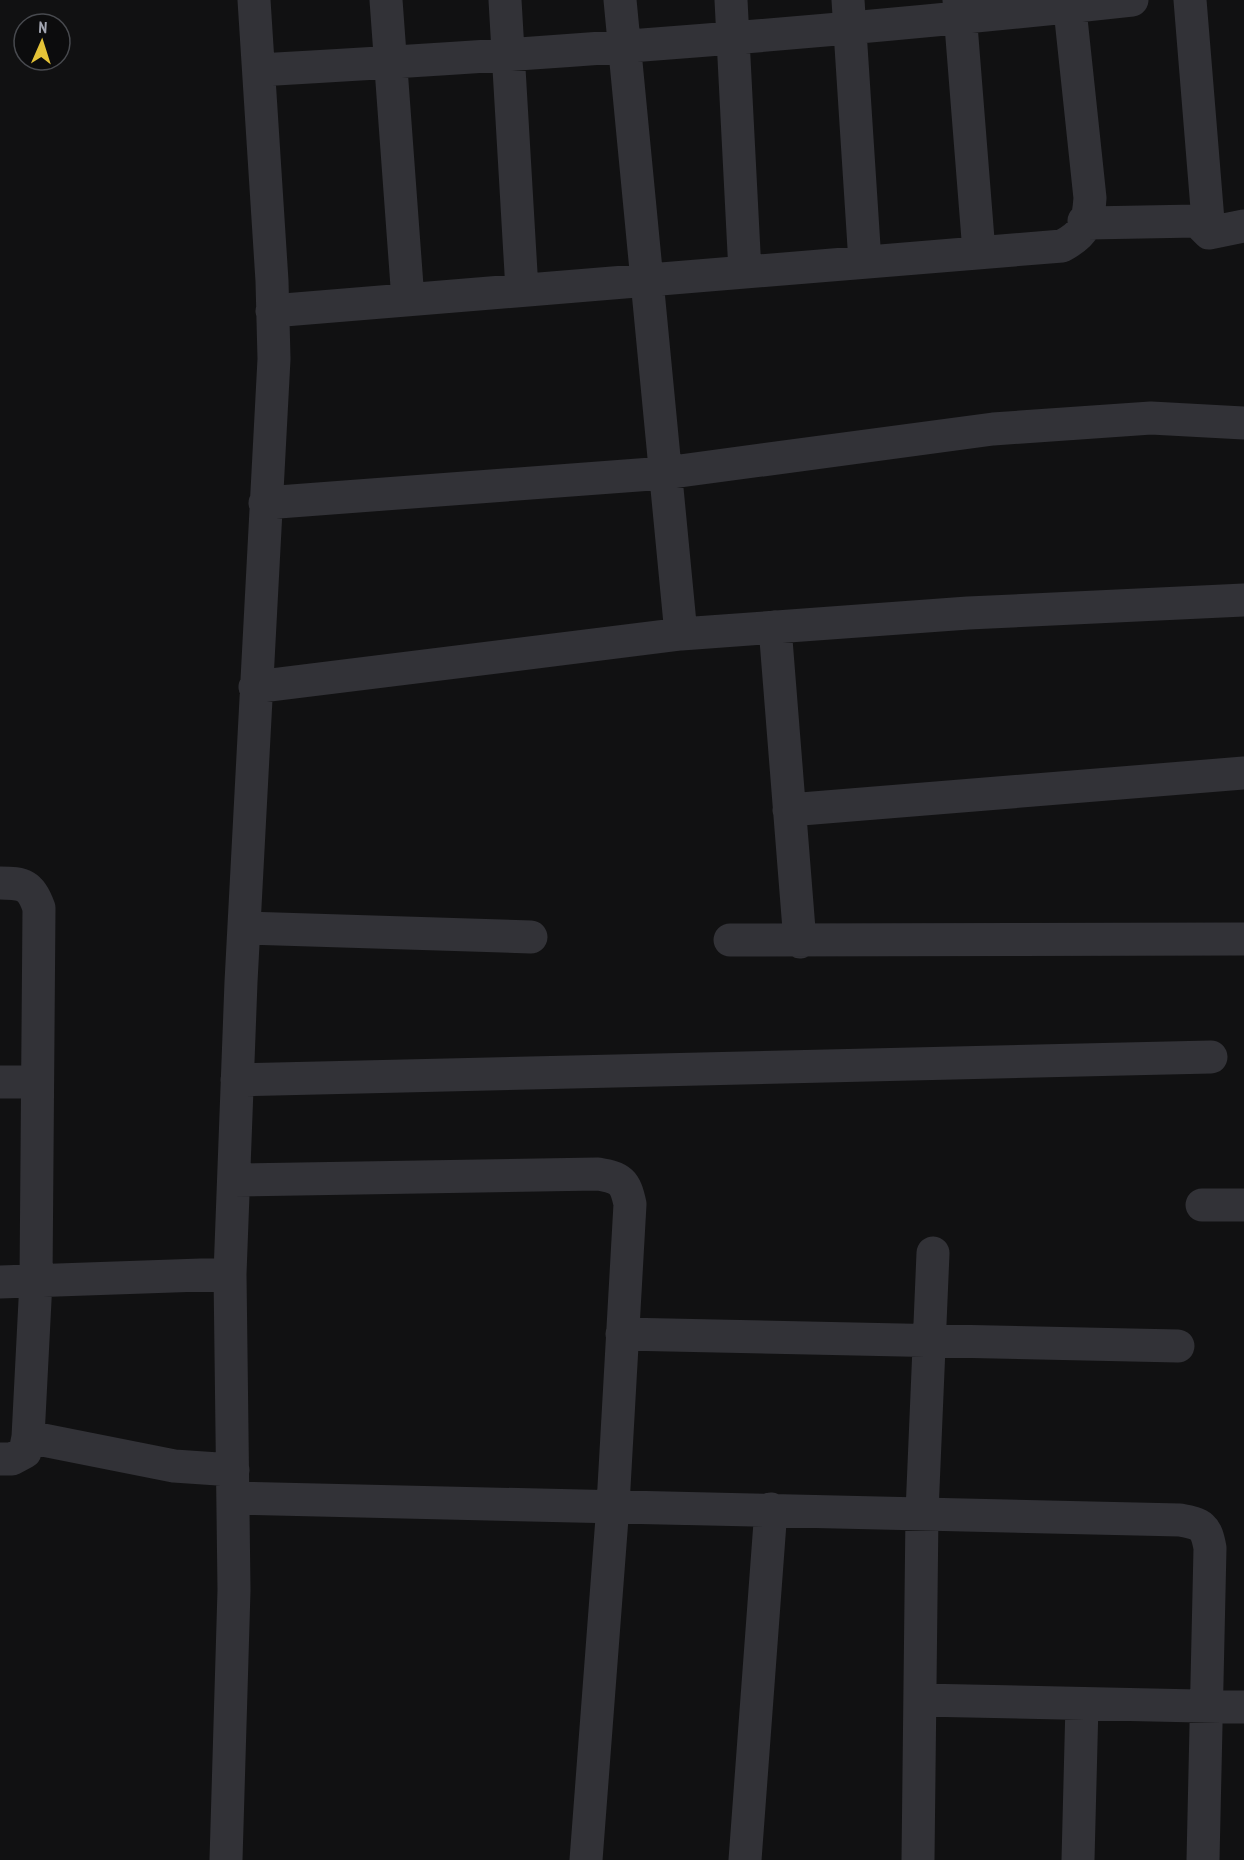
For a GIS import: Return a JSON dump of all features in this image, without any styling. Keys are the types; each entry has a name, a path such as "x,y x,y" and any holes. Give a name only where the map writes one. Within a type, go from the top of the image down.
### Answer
{"street":[{"path":"226,1860 234,1590 230,1274 255,687 274,359 254,0"},
{"path":"386,0 408,300"},
{"path":"505,0 522,290"},
{"path":"620,0 681,634"},
{"path":"731,0 745,272"},
{"path":"259,70 509,56 733,37 849,14 1132,0"},
{"path":"1190,0 1209,233"},
{"path":"272,311 1062,246 1076,238 1086,222 1090,198 1070,3"},
{"path":"960,9 979,252"},
{"path":"849,14 865,262"},
{"path":"1086,222 1197,221 1209,233"},
{"path":"1209,233 1244,226"},
{"path":"265,503 665,473 993,429 1151,418 1244,423"},
{"path":"255,687 681,634 968,613 1244,600"},
{"path":"775,627 800,942"},
{"path":"789,810 1244,773"},
{"path":"0,883 22,884 34,892 39,908 36,1281 28,1437 25,1452 12,1459 0,1459"},
{"path":"244,928 531,937"},
{"path":"730,940 800,942 1244,939"},
{"path":"237,1080 1211,1057"},
{"path":"0,1082 37,1082"},
{"path":"234,1180 598,1174 616,1177 626,1187 630,1204 613,1505 585,1860"},
{"path":"1202,1205 1244,1205"},
{"path":"918,1860 922,1512 933,1253"},
{"path":"0,1282 230,1274"},
{"path":"622,1334 1178,1346"},
{"path":"28,1437 174,1466 233,1484 613,1505 922,1512 1180,1520 1197,1523 1207,1532 1210,1548 1203,1860"},
{"path":"745,1860 771,1509"},
{"path":"920,1700 1244,1707"},
{"path":"1078,1860 1082,1704"}]}
